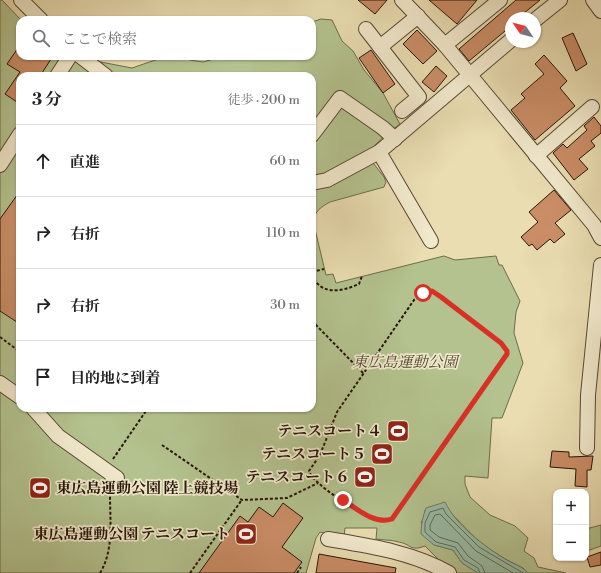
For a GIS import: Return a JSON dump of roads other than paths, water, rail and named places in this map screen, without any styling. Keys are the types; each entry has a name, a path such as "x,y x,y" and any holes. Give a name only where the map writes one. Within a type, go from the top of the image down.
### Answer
{"street":[{"path":"402,0 445,45 468,76 594,225 601,238"},
{"path":"445,45 500,0"},
{"path":"541,15 560,0"},
{"path":"593,0 601,11"},
{"path":"29,3 38,16"},
{"path":"380,47 418,16"},
{"path":"366,29 419,97 402,111"},
{"path":"316,182 327,180 379,152 505,45"},
{"path":"60,72 67,60"},
{"path":"85,60 101,72"},
{"path":"316,130 340,98 383,128 395,139"},
{"path":"536,156 592,107"},
{"path":"0,165 16,140"},
{"path":"379,152 431,241"},
{"path":"587,448 588,396 601,265"},
{"path":"0,383 16,394"},
{"path":"37,412 58,436 117,478"},
{"path":"328,539 396,551 436,566 449,573"}],"water":[{"path":"445,502 456,519 471,534 497,554 528,573 478,573 462,563 453,550 434,545 421,534 422,520 426,508"}],"place":[{"name":"テニスコート４","path":"398,431"},
{"name":"テニスコート５","path":"382,454"},
{"name":"テニスコート６","path":"365,477"},
{"name":"東広島運動公園 陸上競技場","path":"40,488"},
{"name":"東広島運動公園 テニスコート","path":"246,534"}],"park label":[{"name":"東広島運動公園","path":"405,362"}]}
